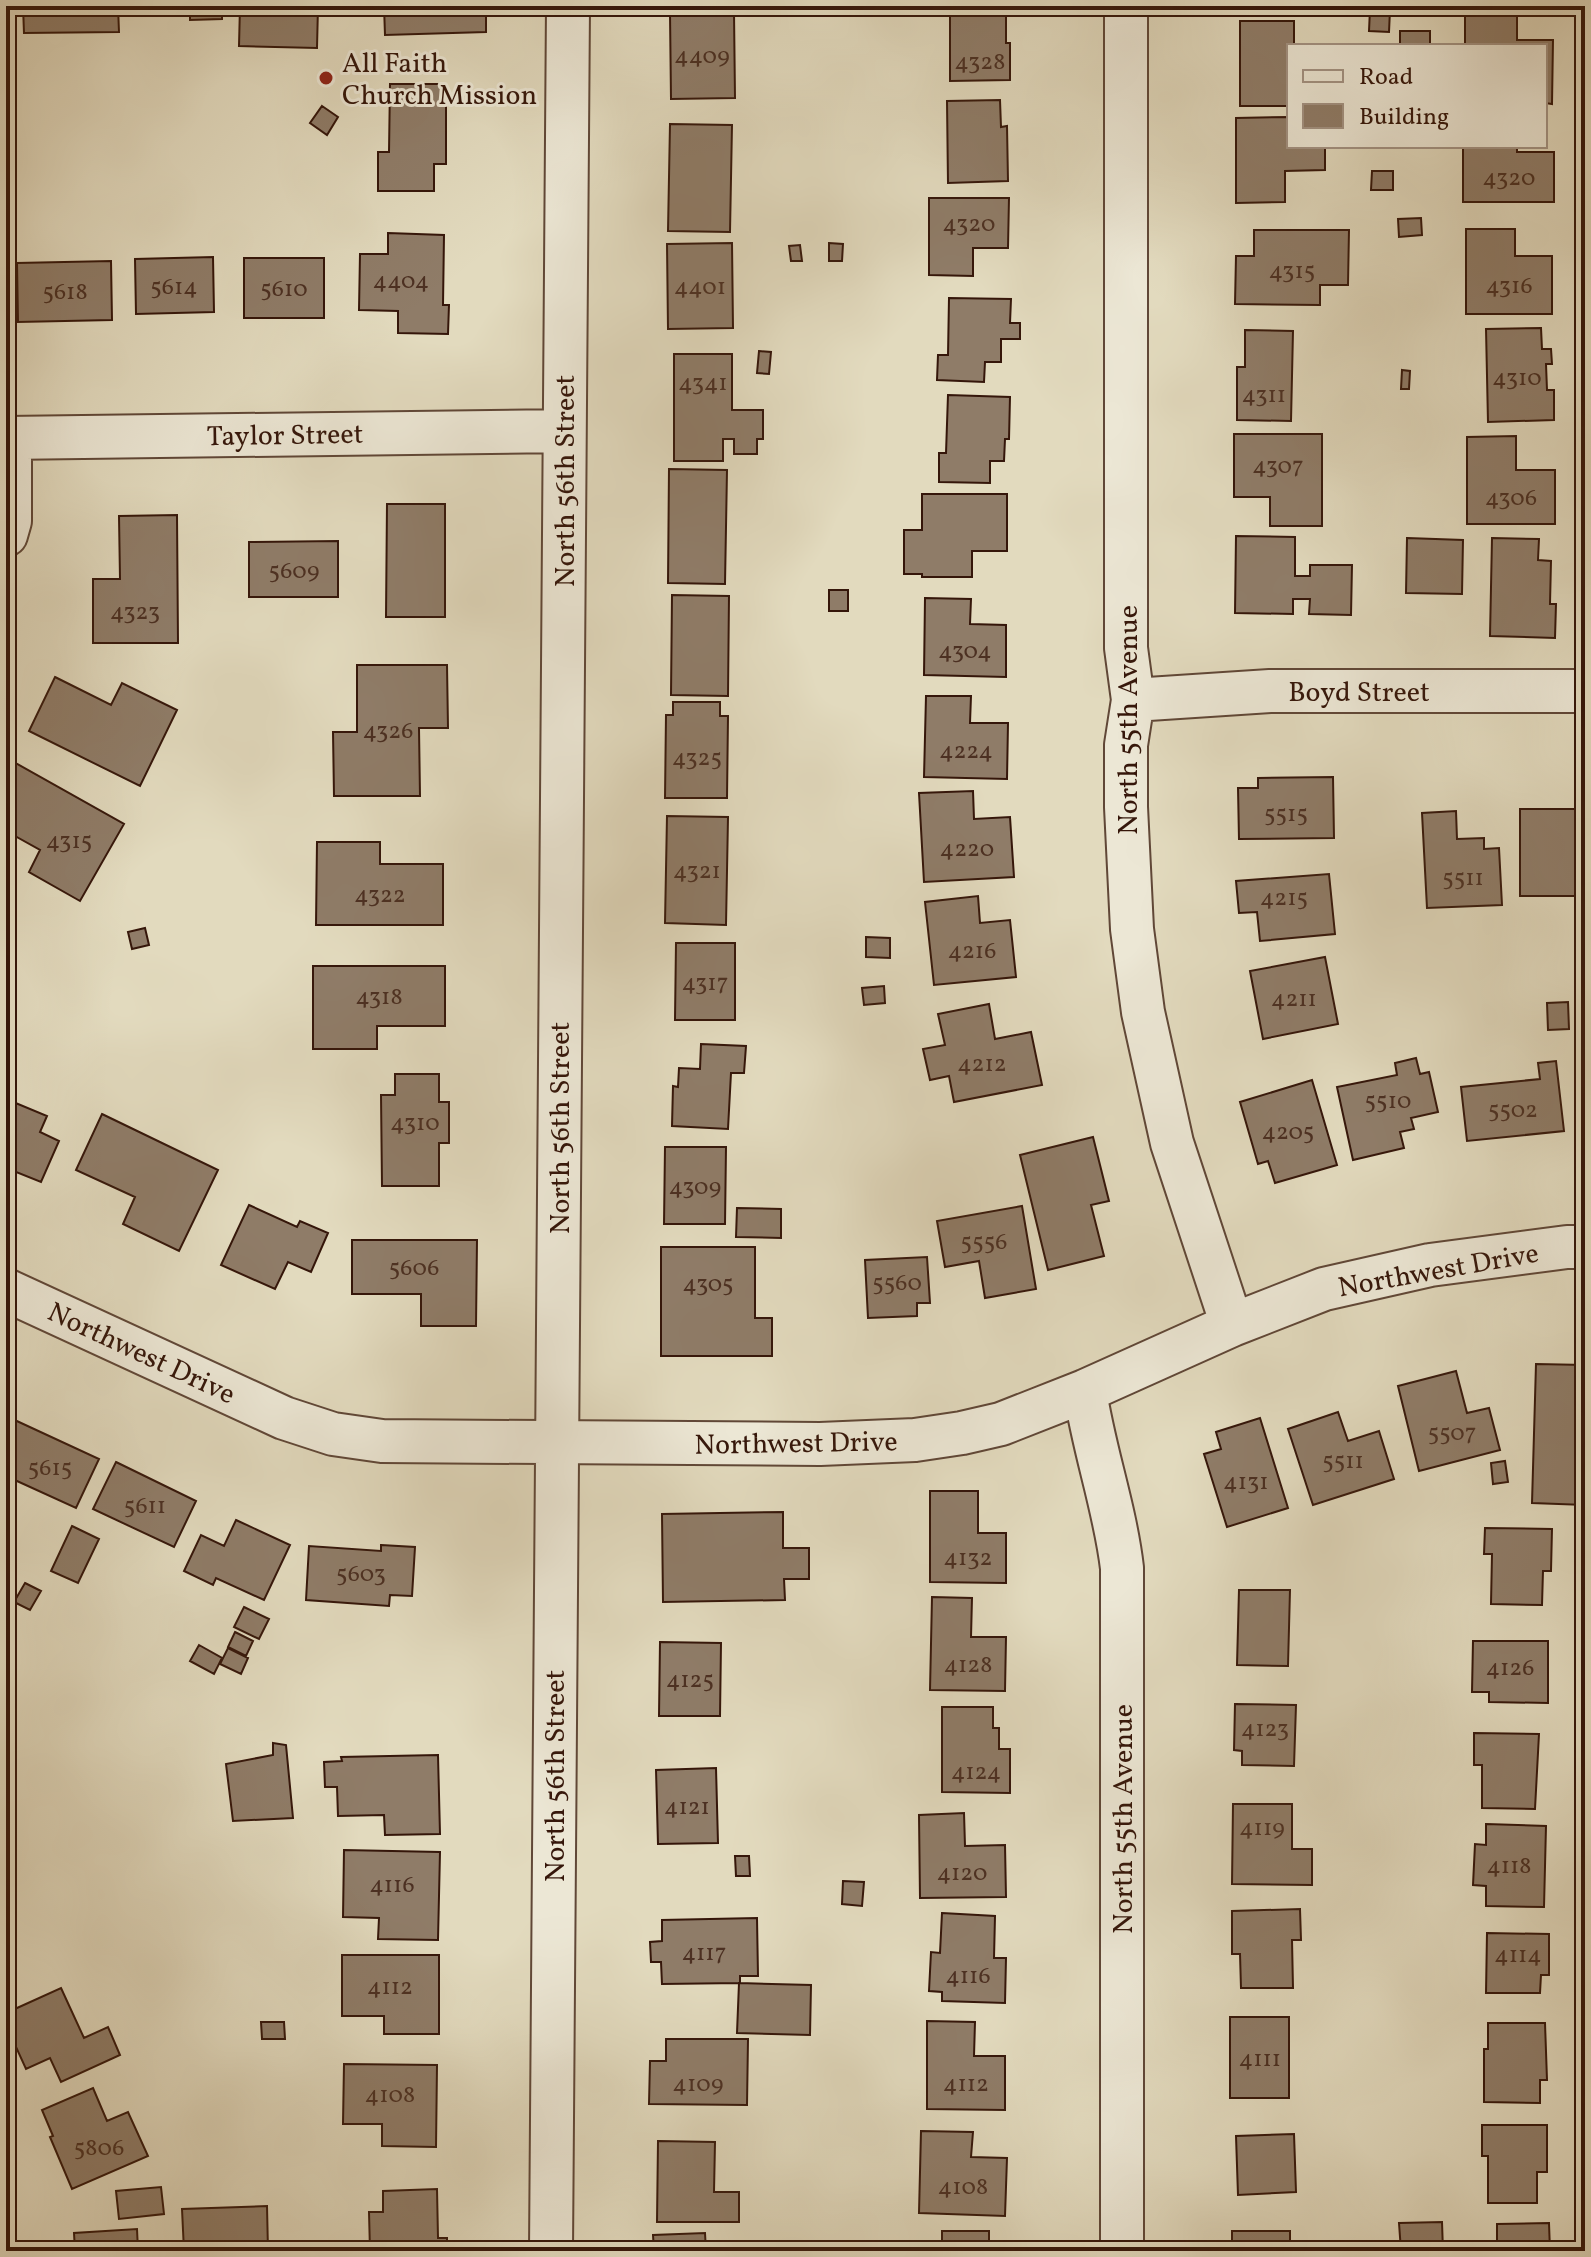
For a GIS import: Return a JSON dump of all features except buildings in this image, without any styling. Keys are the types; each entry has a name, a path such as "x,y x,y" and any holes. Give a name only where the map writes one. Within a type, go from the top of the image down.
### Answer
{"street":[{"name":"North 56th Street","path":"551,2251 568,6"},
{"name":"North 55th Avenue","path":"1126,6 1126,648 1133,700 1126,745 1126,807 1132,929 1143,1012 1172,1143 1232,1325"},
{"name":"Taylor Street","path":"8,438 564,431"},
{"path":"6,535 10,521 8,438"},
{"name":"Boyd Street","path":"1133,700 1270,691 1585,691"},
{"name":"Northwest Drive","path":"6,1290 284,1418 333,1434 382,1441 820,1444 915,1440 1001,1424 1324,1289 1430,1265 1585,1247"},
{"name":"North 55th Avenue","path":"1085,1391 1092,1437 1117,1525 1122,1568 1122,2251"}],"place":[{"name":"All Faith Church Mission","path":"326,78"}]}
